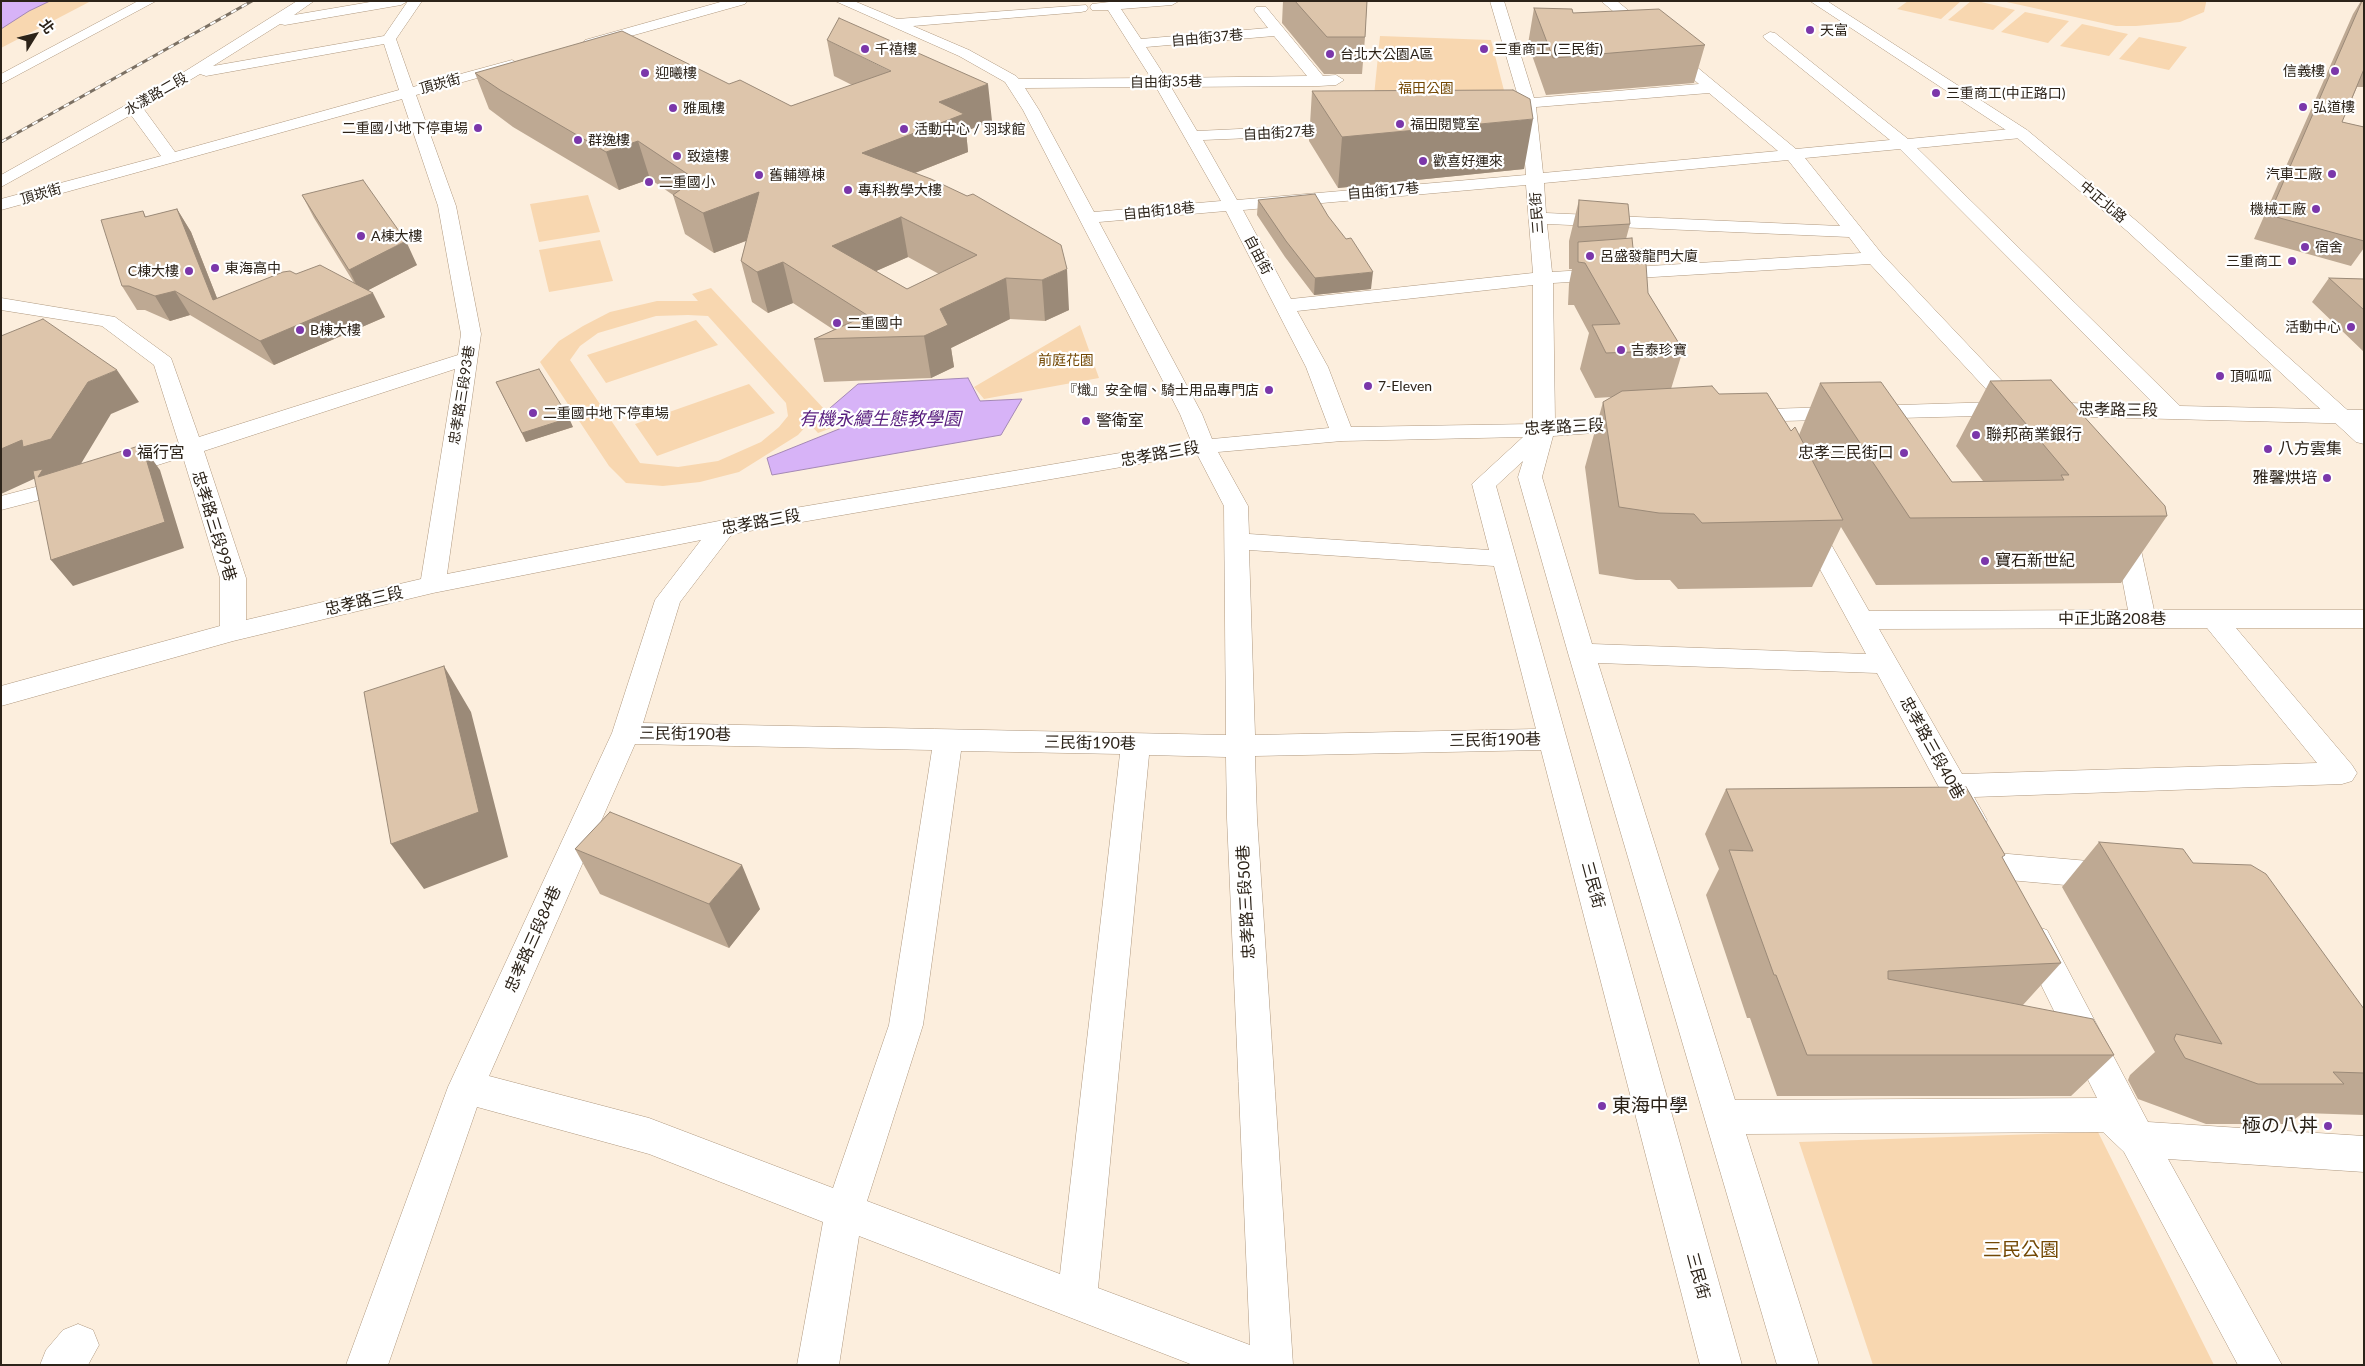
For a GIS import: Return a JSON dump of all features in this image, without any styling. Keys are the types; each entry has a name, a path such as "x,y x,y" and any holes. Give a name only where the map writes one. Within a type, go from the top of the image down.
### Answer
{"street":[{"path":"1,64 122,1"},
{"path":"1,80 149,1"},
{"name":"水漾路二段","path":"4,179 189,75 307,1"},
{"path":"276,22 402,1"},
{"path":"189,75 389,39 415,1"},
{"path":"578,46 740,1"},
{"path":"842,1 964,53 1011,79 1014,84"},
{"path":"953,1 957,18"},
{"path":"894,23 1080,5 1112,6 1172,1"},
{"name":"三民街","path":"1497,1 1528,103 1543,278 1544,430 1530,477 1581,652 1798,1365"},
{"path":"1608,1 1793,155 1875,258 2016,408 2034,430"},
{"name":"中正北路","path":"1817,1 2021,133 2353,417 2364,437"},
{"name":"自由街","path":"1112,6 1161,82 1231,204 1317,367 1342,434"},
{"path":"1261,10 1319,81"},
{"name":"自由街37巷","path":"1137,44 1278,31"},
{"path":"1770,36 1904,144 2172,411"},
{"name":"忠孝路三段93巷","path":"389,39 447,206 472,334 433,585"},
{"name":"頂崁街","path":"1,206 531,59"},
{"name":"自由街35巷","path":"1014,84 1336,80"},
{"name":"忠孝路三段50巷","path":"1014,84 1030,110 1191,414 1204,446 1236,506 1242,828 1272,1365"},
{"path":"1528,103 1712,88"},
{"path":"134,107 172,158"},
{"name":"自由街27巷","path":"1192,136 1365,129"},
{"name":"自由街17巷","path":"1231,204 1535,179 2021,133"},
{"name":"頂崁街","path":"4,179 46,181 83,178 139,167"},
{"name":"自由街18巷","path":"1087,218 1231,204"},
{"path":"1537,218 1854,232"},
{"path":"1285,306 1543,278 1875,258"},
{"name":"忠孝路三段99巷","path":"1,304 108,321 164,362 232,578 233,632"},
{"path":"1,503 190,449 468,358"},
{"name":"忠孝路三段","path":"1718,417 2016,408 2353,417"},
{"path":"1748,415 1762,440"},
{"name":"忠孝路三段","path":"1,696 233,632 433,585 724,528 1204,446 1342,434 1544,430 1660,421"},
{"name":"三民街","path":"1544,430 1484,484 1721,1365"},
{"name":"忠孝路三段40巷","path":"1795,500 2004,879 2144,878"},
{"path":"2105,520 2129,550 2142,618"},
{"name":"忠孝路三段84巷","path":"367,1365 466,1087 626,732 668,600 724,528"},
{"path":"1237,541 1504,559"},
{"path":"1953,786 2342,773 2214,619"},
{"name":"中正北路208巷","path":"1860,620 2364,619"},
{"path":"1581,652 1885,664"},
{"name":"三民街190巷","path":"626,732 948,741 1240,746 1554,739"},
{"path":"818,1365 844,1212 906,1025 948,741"},
{"path":"1077,1301 1136,744"},
{"path":"2024,919 2137,1139 2261,1365"},
{"path":"466,1087 649,1136 1248,1365"},
{"path":"1723,1117 2110,1115 2137,1139 2364,1154"}],"green space":[{"path":"1,1 91,1 1,48"},
{"path":"1908,1 1961,1 1941,19 1897,9"},
{"path":"1971,1 2015,10 1993,30 1948,20"},
{"path":"2002,1 2206,1 2206,3 2204,12 2180,22 2116,26"},
{"path":"2025,12 2069,21 2048,43 2001,32"},
{"path":"2082,24 2128,34 2109,56 2060,46"},
{"name":"福田公園","path":"1380,36 1491,40 1517,141 1374,96"},
{"path":"2139,37 2187,47 2169,70 2119,59"},
{"path":"588,195 600,232 539,242 530,204"},
{"path":"600,240 613,281 549,292 539,250"},
{"path":"711,288 839,425 818,433 809,423 798,435 739,472 700,482 663,486 626,483 609,466 540,362 559,341 610,312 657,301 698,301 692,294","holes":["656,316 708,316 786,403 788,416 779,427 761,442 718,461 678,467 640,463 570,360 580,346 598,333"]},
{"path":"696,320 718,345 606,383 587,355"},
{"name":"前庭花園","path":"1080,325 1099,378 984,399 974,387"},
{"path":"749,384 775,413 657,456 635,424"},
{"name":"三民公園","path":"2098,1132 2214,1365 1873,1365 1799,1142"}],"water":[{"path":"1,1 50,1 29,11 1,29"},
{"name":"有機永續生態教學園","path":"968,378 980,401 1022,399 1001,435 772,475 767,458 844,427 830,408 858,384"}],"building":[{"path":"1295,1 1367,1 1365,37 1327,37"},
{"path":"2362,1 2364,1 2364,69 2342,122 2364,127 2364,241 2269,215"},
{"path":"1534,8 1572,9 1573,13 1659,9 1705,45 1553,58"},
{"path":"839,18 988,84 939,102 964,114 862,153 931,179 967,196 973,194 1061,245 1067,269 1042,280 1006,278 940,309 948,325 924,336 814,339 867,315 783,262 757,272 741,261 759,192 703,213 673,195 695,179 638,141 606,152 500,90 475,73 622,31 729,84 740,80 791,106 891,71 827,40","holes":["901,217 977,255 907,289 832,246"]},
{"path":"1513,90 1530,99 1533,119 1342,137 1312,91"},
{"name":"A棟大樓","path":"363,180 406,241 349,270 302,195"},
{"path":"1315,194 1328,216 1346,239 1351,238 1373,272 1315,278 1286,241 1258,200"},
{"path":"1579,200 1628,204 1630,224 1578,227"},
{"path":"177,209 213,300 283,272 290,271 296,274 320,265 373,293 260,341 175,291 155,296 129,286 122,286 101,220 143,211 145,217"},
{"path":"1632,238 1633,248 1645,249 1648,293 1683,350 1606,353 1592,325 1620,324 1585,263 1578,262 1578,242"},
{"path":"2329,278 2364,279 2364,310"},
{"path":"43,319 117,370 88,382 51,439 23,447 22,440 1,449 1,336"},
{"path":"539,369 569,418 522,433 496,382"},
{"path":"2051,380 2165,506 2167,516 1910,518 1820,383 1881,382 1952,482 2064,480 2061,475 2069,475 1990,381"},
{"path":"1712,386 1719,394 1767,393 1791,431 1795,427 1843,520 1702,523 1694,514 1659,513 1619,507 1603,402 1622,391"},
{"path":"142,445 165,522 51,560 33,471 43,469 38,477"},
{"path":"444,666 479,812 391,844 364,692"},
{"path":"1966,787 2005,855 2002,857 2061,963 1888,971 1888,979 2093,1019 2114,1055 1807,1055 1776,975 1774,975 1729,850 1753,851 1726,789"},
{"path":"610,812 742,865 709,904 575,849"},
{"path":"2099,842 2183,849 2193,863 2251,865 2266,874 2364,1009 2364,1073 2333,1072 2344,1084 2258,1084 2185,1058 2174,1039 2176,1034 2222,1044"}],"railway":[{"path":"1,142 252,1"}],"place":[{"name":"天富","path":"1810,30"},
{"name":"千禧樓","path":"865,49"},
{"name":"三重商工 (三民街)","path":"1484,49"},
{"name":"台北大公園A區","path":"1330,54"},
{"name":"信義樓","path":"2335,71"},
{"name":"迎曦樓","path":"645,73"},
{"name":"三重商工(中正路口)","path":"1936,93"},
{"name":"弘道樓","path":"2303,107"},
{"name":"雅風樓","path":"673,108"},
{"name":"福田閱覽室","path":"1400,124"},
{"name":"二重國小地下停車場","path":"478,128"},
{"name":"活動中心 / 羽球館","path":"904,129"},
{"name":"群逸樓","path":"578,140"},
{"name":"致遠樓","path":"677,156"},
{"name":"歡喜好運來","path":"1423,161"},
{"name":"汽車工廠","path":"2332,174"},
{"name":"舊輔導棟","path":"759,175"},
{"name":"二重國小","path":"649,182"},
{"name":"專科教學大樓","path":"848,190"},
{"name":"機械工廠","path":"2316,209"},
{"name":"A棟大樓","path":"361,236"},
{"name":"宿舍","path":"2305,247"},
{"name":"呂盛發龍門大廈","path":"1590,256"},
{"name":"三重商工","path":"2292,261"},
{"name":"東海高中","path":"215,268"},
{"name":"C棟大樓","path":"189,271"},
{"name":"二重國中","path":"837,323"},
{"name":"活動中心","path":"2351,327"},
{"name":"B棟大樓","path":"300,330"},
{"name":"吉泰珍寶","path":"1621,350"},
{"name":"頂呱呱","path":"2220,376"},
{"name":"7-Eleven","path":"1368,386"},
{"name":"『熾』安全帽、騎士用品專門店","path":"1269,390"},
{"name":"二重國中地下停車場","path":"533,413"},
{"name":"警衛室","path":"1086,421"},
{"name":"聯邦商業銀行","path":"1976,435"},
{"name":"八方雲集","path":"2268,449"},
{"name":"福行宮","path":"127,453"},
{"name":"忠孝三民街口","path":"1904,453"},
{"name":"雅馨烘培","path":"2327,478"},
{"name":"寶石新世紀","path":"1985,561"},
{"name":"東海中學","path":"1602,1106"},
{"name":"極の八丼","path":"2328,1126"}]}
